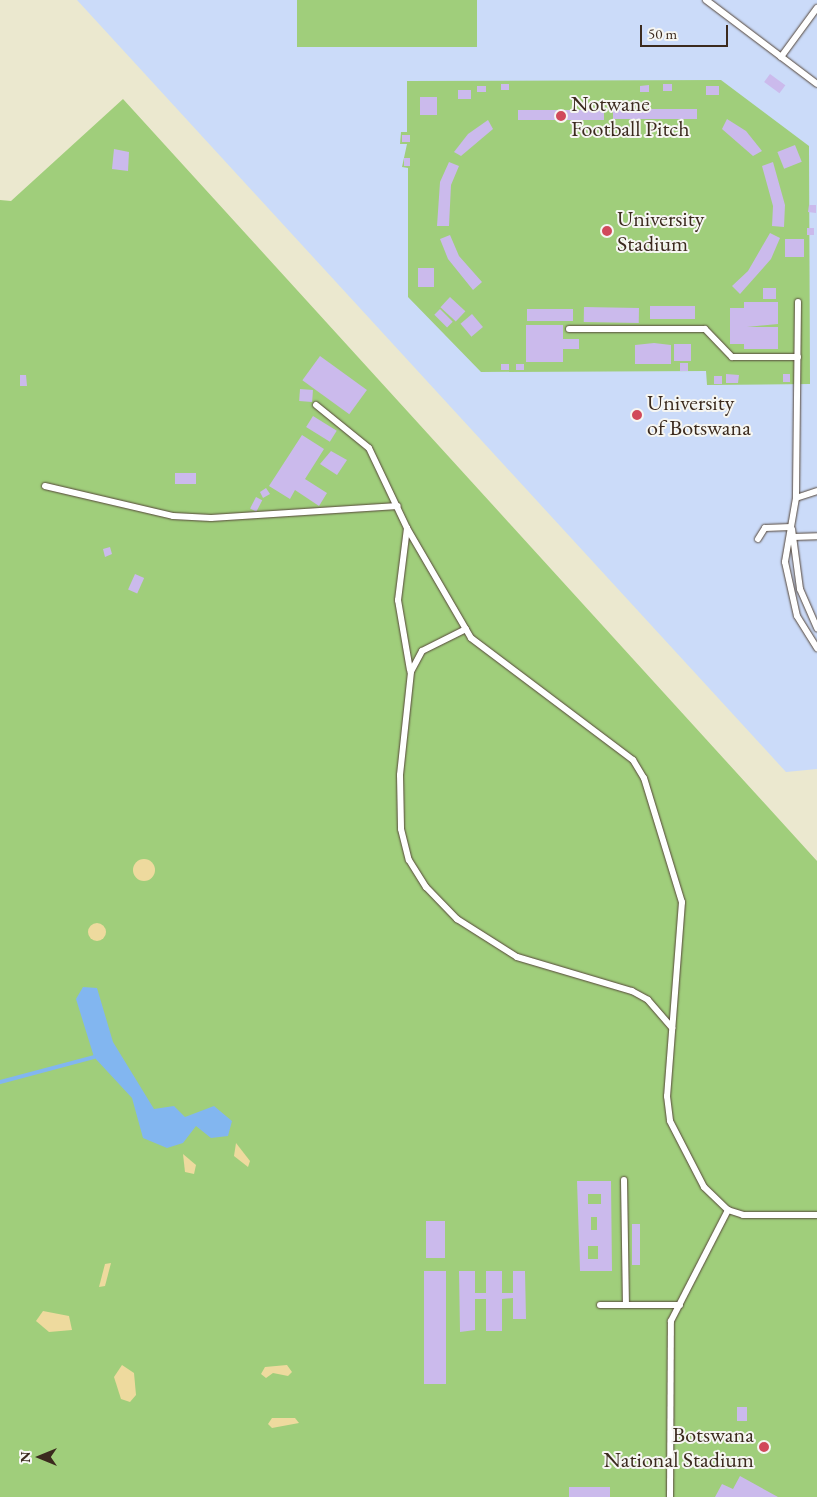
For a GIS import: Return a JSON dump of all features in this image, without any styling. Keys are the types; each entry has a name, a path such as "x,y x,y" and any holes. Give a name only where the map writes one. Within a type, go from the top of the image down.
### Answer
{"lane":[{"path":"706,0 817,84"},
{"path":"782,57 817,8"},
{"path":"798,302 796,498 792,527 785,549 789,592 797,616 817,648"},
{"path":"569,329 705,329 732,357 798,357"},
{"path":"316,405 369,448 408,528 466,629 489,654 605,736 633,760 644,778 682,902 667,1096 670,1121 704,1187 728,1210 743,1215 817,1215"},
{"path":"45,486 173,516 211,518 398,506"},
{"path":"796,498 817,491"},
{"path":"792,527 800,589 817,628"},
{"path":"758,539 765,528 792,527"},
{"path":"408,528 398,600 411,672 400,775 401,829 409,860 426,887 457,919 517,957 632,991 648,1000 672,1028"},
{"path":"793,537 817,536"},
{"path":"411,672 422,651 466,629"},
{"path":"624,1180 626,1305"},
{"path":"670,1497 668,1336 680,1305 728,1210"},
{"path":"600,1305 680,1305"}],"shaded area":[{"name":"University of Botswana","path":"77,0 817,0 817,769 786,772"}],"green space":[{"path":"297,0 477,0 477,47 297,47"},
{"name":"University Stadium","path":"721,80 809,146 810,384 707,385 706,371 481,372 408,297 408,168 402,167 407,144 400,144 401,132 407,132 407,81"},
{"path":"123,99 817,861 817,1497 0,1497 0,200 11,201"}],"sand":[{"path":"144,859 154,866 155,870 148,880 144,881 134,874 133,870 140,860"},
{"path":"97,923 103,926 106,932 103,938 97,941 91,938 88,932 91,926"},
{"path":"236,1143 250,1161 248,1167 234,1156"},
{"path":"183,1154 196,1165 194,1174 185,1172"},
{"path":"111,1263 105,1286 99,1287 105,1264"},
{"path":"43,1311 69,1316 72,1330 49,1332 36,1321"},
{"path":"122,1365 134,1373 136,1395 130,1402 121,1399 114,1377"},
{"path":"287,1365 292,1372 288,1376 273,1373 266,1378 261,1374 265,1367"},
{"path":"272,1418 295,1418 299,1423 272,1428 268,1424"}],"water":[{"path":"83,987 97,988 113,1042 154,1109 174,1106 185,1117 214,1106 232,1121 228,1136 211,1138 196,1126 183,1143 167,1148 143,1138 132,1098 94,1057 76,999"}],"building":[{"path":"770,74 785,85 779,93 764,82"},
{"path":"501,84 509,84 509,90 501,90"},
{"path":"663,84 672,84 672,91 663,91"},
{"path":"649,85 649,92 640,92 640,86"},
{"path":"477,86 486,86 486,92 477,92"},
{"path":"706,86 719,86 719,95 706,95"},
{"path":"458,90 471,90 471,99 458,99"},
{"path":"420,97 437,97 437,115 420,115"},
{"path":"613,109 697,109 697,119 613,119"},
{"name":"Notwane Football Pitch","path":"518,110 604,110 604,120 518,120"},
{"path":"727,119 746,131 762,151 753,156 722,129"},
{"path":"488,120 493,129 461,156 454,152 468,134"},
{"path":"402,135 410,135 410,142 402,142"},
{"path":"795,145 802,162 784,169 777,152"},
{"path":"114,149 129,152 128,171 112,169"},
{"path":"404,158 410,158 410,166 404,166"},
{"path":"449,162 459,166 451,185 449,226 437,226 440,182"},
{"path":"773,162 785,205 784,227 772,226 773,206 762,166"},
{"path":"809,205 816,205 816,213 808,212"},
{"path":"807,228 814,228 814,235 807,235"},
{"path":"770,233 780,238 771,259 740,294 732,286 748,271"},
{"path":"450,235 459,256 482,282 473,290 448,259 440,239"},
{"path":"785,239 804,239 804,257 785,257"},
{"path":"418,268 434,268 434,287 418,287"},
{"path":"763,288 776,288 776,299 763,299"},
{"path":"450,297 465,311 456,322 440,307"},
{"path":"744,302 778,302 778,324 747,327 778,327 778,349 744,349 744,344 730,344 730,308 744,308"},
{"path":"650,306 695,306 695,319 650,319"},
{"path":"584,307 639,308 639,323 584,322"},
{"path":"440,309 453,322 447,327 434,315"},
{"path":"527,309 573,309 573,321 527,321"},
{"path":"472,314 483,327 471,337 461,324"},
{"path":"526,325 563,325 563,339 579,339 579,349 563,349 563,362 526,362"},
{"path":"654,343 671,345 671,364 635,364 635,345"},
{"path":"674,344 691,344 691,361 674,361"},
{"path":"320,356 367,390 349,414 302,380"},
{"path":"680,363 688,363 688,371 680,371"},
{"path":"501,364 509,364 509,370 501,370"},
{"path":"516,364 524,364 524,370 516,370"},
{"path":"726,374 739,375 738,383 726,383"},
{"path":"783,374 790,374 790,382 783,382"},
{"path":"20,375 26,375 27,386 20,386"},
{"path":"714,376 722,376 722,384 714,384"},
{"path":"300,389 313,390 312,402 299,401"},
{"path":"313,416 337,431 330,442 306,427"},
{"path":"302,435 324,449 305,479 327,493 319,506 295,490 290,499 269,486"},
{"path":"331,451 347,460 337,475 320,464"},
{"path":"175,473 196,473 196,484 175,484"},
{"path":"266,488 270,494 263,498 260,492"},
{"path":"256,497 262,500 256,512 250,509"},
{"path":"110,547 112,554 105,557 103,549"},
{"path":"135,574 144,578 137,594 128,590"},
{"path":"577,1181 611,1181 612,1271 580,1271","holes":["588,1194 601,1194 601,1204 588,1204","591,1217 597,1217 597,1230 591,1230","588,1246 598,1246 598,1259 588,1259"]},
{"path":"426,1221 445,1221 445,1258 426,1258"},
{"path":"632,1224 640,1224 640,1265 632,1265"},
{"path":"424,1271 446,1271 446,1384 424,1384"},
{"path":"459,1271 475,1271 475,1293 486,1293 486,1271 502,1271 502,1293 513,1293 513,1271 525,1271 526,1319 513,1319 513,1298 502,1299 502,1331 486,1331 486,1299 475,1299 475,1330 460,1332"},
{"path":"737,1407 747,1407 747,1421 737,1421"},
{"path":"740,1476 778,1497 715,1497 722,1484 733,1489"},
{"path":"569,1487 610,1487 610,1497 569,1497"}],"waterway":[{"path":"0,1082 94,1057"}],"place":[{"name":"Notwane Football Pitch","path":"561,116"},
{"name":"University Stadium","path":"607,231"},
{"name":"University of Botswana","path":"637,415"},
{"name":"Botswana National Stadium","path":"764,1447"}]}
